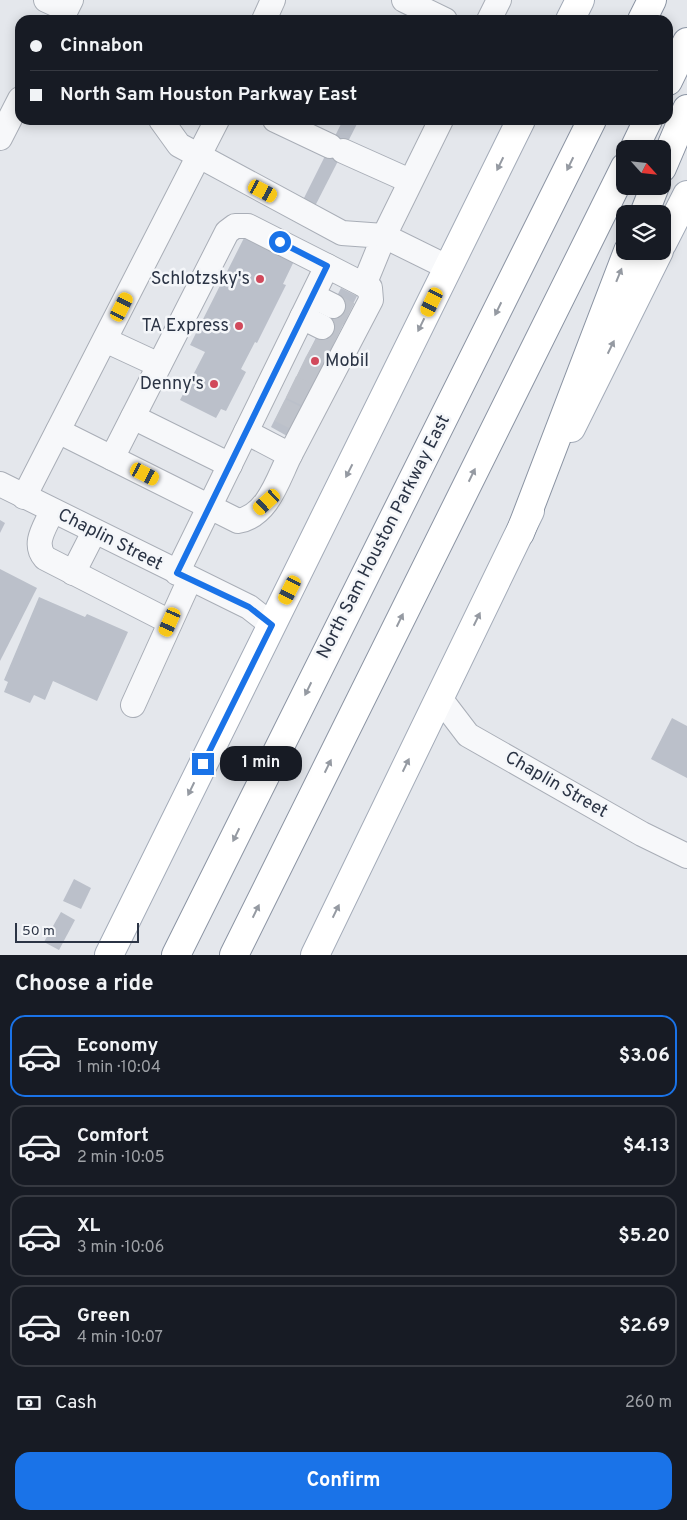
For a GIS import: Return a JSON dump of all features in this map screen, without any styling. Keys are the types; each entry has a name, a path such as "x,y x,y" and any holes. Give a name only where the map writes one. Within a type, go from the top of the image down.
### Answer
{"main road":[{"path":"644,15 652,0"},
{"path":"673,71 687,42"},
{"path":"671,147 687,109"},
{"path":"109,955 519,125"},
{"name":"North Sam Houston Parkway East","path":"176,955 590,125"},
{"path":"638,140 646,125"},
{"path":"234,955 616,185"},
{"path":"671,226 687,195"},
{"path":"520,533 625,260"},
{"path":"314,955 655,260"}],"street":[{"path":"266,15 273,0"},
{"path":"404,0 435,15"},
{"path":"492,15 499,0"},
{"path":"0,138 15,109"},
{"path":"165,125 179,145 342,233 384,236 449,268"},
{"path":"24,496 215,125"},
{"path":"286,125 410,181"},
{"path":"364,284 435,125"},
{"path":"58,431 112,458 210,506 238,521 249,519 267,502 290,455 286,413 318,350 372,293 370,288 248,226 235,226 227,232 112,458"},
{"path":"133,704 170,622 184,576 210,506 246,432 286,413 318,350 327,266"},
{"path":"105,340 159,366"},
{"path":"133,417 230,465"},
{"path":"246,432 290,455"},
{"name":"Chaplin Street","path":"0,484 249,607 272,625"},
{"path":"52,511 40,539 40,553 45,558 170,622"},
{"path":"73,572 94,532"},
{"name":"Chaplin Street","path":"439,697 468,735 642,834 685,850"}],"building":[{"path":"340,125 356,125 313,210 301,204"},
{"path":"246,234 295,259 283,284 286,285 257,343 255,342 241,369 246,372 226,411 221,409 216,418 180,400 205,352 190,345"},
{"name":"Mobil","path":"341,288 357,296 287,436 271,427"},
{"path":"0,520 5,523 0,533"},
{"path":"0,569 37,588 0,661"},
{"path":"39,597 85,617 87,614 128,632 97,701 53,681 45,700 34,695 30,703 4,692 8,682 4,680"},
{"path":"672,718 687,726 687,778 651,759"},
{"path":"74,879 91,888 81,909 63,901"},
{"path":"61,912 75,920 59,950 44,942"}],"tunnel":[{"path":"333,306 349,314"},
{"path":"322,327 338,335"},
{"path":"312,346 328,355"},
{"path":"301,367 318,375"},
{"path":"291,387 308,395"},
{"path":"280,410 296,418"}],"place":[{"name":"Schlotzsky's","path":"260,279"},
{"name":"TA Express","path":"239,326"},
{"name":"Mobil","path":"315,361"},
{"name":"Denny's","path":"214,384"}],"route":[{"path":"203,764 272,625 249,607 177,573 327,266 280,242"}]}
